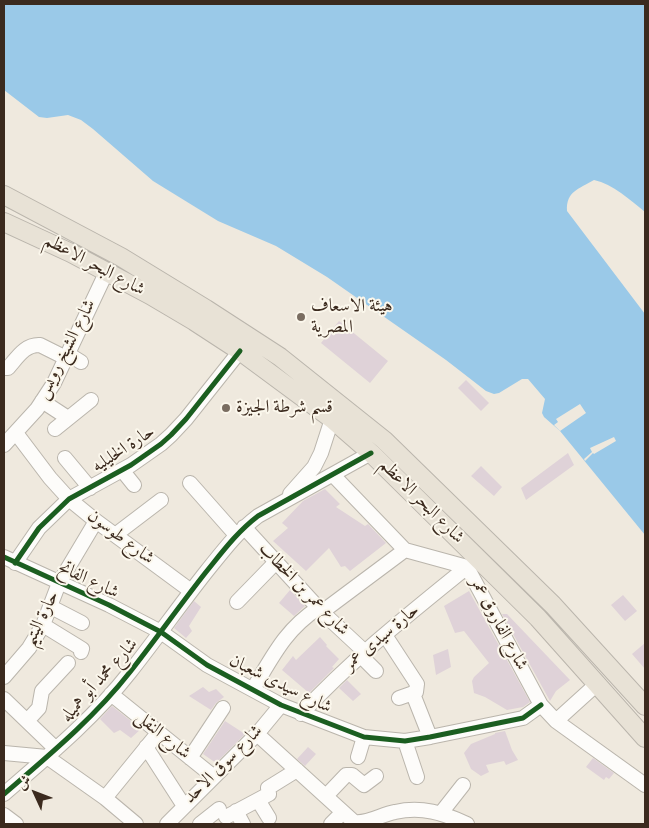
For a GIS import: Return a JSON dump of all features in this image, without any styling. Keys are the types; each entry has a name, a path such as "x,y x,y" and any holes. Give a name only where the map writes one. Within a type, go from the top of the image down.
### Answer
{"main road":[{"name":"شارع البحر الاعظم","path":"4,195 121,257 213,313 280,358 384,440 553,605 645,706"},
{"name":"شارع البحر الاعظم","path":"4,222 71,253 150,296 240,351 332,419 371,453 538,618 645,738"}],"street":[{"name":"شارع الشيخ رويس","path":"4,445 42,401 54,383 106,273"},
{"path":"4,368 6,369 26,348 35,345 40,345 81,362"},
{"name":"حارة الخليليه","path":"9,560 69,499 122,470 171,435 240,351"},
{"path":"55,429 92,400"},
{"path":"42,401 68,418"},
{"name":"شارع محمد أبو هميله","path":"279,505 314,467 321,453 332,419"},
{"name":"شارع طوسون","path":"16,433 50,478 69,499 114,535 191,591"},
{"name":"شارع محمد أبو هميله","path":"4,794 52,753 94,713 129,674 191,591 240,531 258,516 371,453"},
{"path":"65,458 90,488"},
{"path":"122,470 134,486"},
{"path":"253,689 283,640 293,628 404,550 333,475"},
{"path":"190,483 240,531"},
{"path":"114,535 161,500"},
{"name":"حارة اليتيم","path":"4,677 29,648 43,625 60,582 96,521"},
{"name":"شارع عمر بن الخطاب","path":"240,531 275,563 362,653 376,671"},
{"name":"شارع الفاروق عمر","path":"404,550 467,567 541,705 556,721"},
{"name":"شارع الفاتح","path":"9,560 60,582 161,632"},
{"path":"238,602 275,563"},
{"name":"حارة سيدى عمر","path":"301,714 329,683 362,653 467,567"},
{"path":"51,607 82,623"},
{"path":"43,625 82,649 81,652"},
{"name":"شارع سيدى شعبان","path":"161,632 207,665 281,705 364,737 405,741 430,737 523,718 541,705"},
{"path":"385,635 418,688 413,694 399,698"},
{"path":"27,721 39,708 42,691 68,663"},
{"path":"598,684 556,721 645,784"},
{"name":"شارع النقلى","path":"111,694 214,777"},
{"path":"413,694 430,737"},
{"path":"4,699 27,721 52,753 136,824"},
{"name":"شارع سوق الاحد","path":"167,824 257,734 281,705"},
{"path":"190,758 223,708"},
{"path":"105,798 158,733"},
{"path":"257,734 349,819 361,823 395,818 419,809 441,813 467,824"},
{"path":"358,757 364,737"},
{"path":"405,741 417,777"},
{"path":"146,747 184,806"},
{"path":"4,753 52,753"},
{"path":"206,822 269,794 268,788 297,770"},
{"path":"326,796 346,775 352,774 364,785 376,776"},
{"path":"441,813 463,785"},
{"path":"258,800 269,818"},
{"path":"227,812 244,824"},
{"path":"4,814 16,824"},
{"path":"331,824 349,819"}],"water":[{"path":"4,4 645,4 645,212 615,189 594,180 574,191 567,204 567,211 645,314 645,535 560,431 544,417 542,413 545,399 528,379 522,379 499,393 494,394 486,391 446,360 327,277 276,246 218,221 153,181 81,120 68,115 47,118 39,117 4,90"}],"pier":[{"path":"580,404 586,413 560,431 554,425 558,422 556,419"},
{"path":"614,437 616,441 593,453 585,461 584,459 592,452 590,448"}],"building":[{"path":"339,321 388,361 370,383 321,343"},
{"path":"466,380 489,403 481,411 458,388"},
{"path":"568,453 574,465 526,500 521,488"},
{"path":"481,466 502,487 494,496 471,476"},
{"path":"325,489 340,504 336,507 365,526 368,524 386,543 350,571 345,566 341,567 329,548 306,571 273,541 288,528 282,523 303,501"},
{"path":"290,590 305,606 294,616 279,603"},
{"path":"469,591 530,702 523,707 507,710 474,693 472,681 474,677 489,663 464,631 455,633 444,606"},
{"path":"623,595 637,611 625,621 611,605"},
{"path":"194,601 201,607 189,626 192,631 186,638 174,628"},
{"path":"502,614 507,614 570,680 556,691 550,701"},
{"path":"320,637 339,659 332,667 334,668 309,693 282,670 293,656 296,660"},
{"path":"645,643 645,669 632,654"},
{"path":"448,649 451,667 436,675 433,655"},
{"path":"347,680 361,694 353,701 339,688"},
{"path":"203,687 209,692 216,689 224,697 211,710 189,696"},
{"path":"112,706 141,729 131,738 120,730 114,733 100,719"},
{"path":"225,721 245,734 216,763 203,754"},
{"path":"505,731 518,760 506,765 504,761 486,765 489,772 481,776 471,769 464,753 471,744 495,733"},
{"path":"308,747 316,754 305,766 297,759"},
{"path":"593,758 614,773 609,779 606,777 604,780 586,767"}],"cycle path":[{"path":"15,563 39,528 69,499 131,465 171,435 240,351"},
{"path":"4,794 70,736 116,689 206,572 243,529 258,516 371,453"},
{"path":"4,557 109,605 161,632 207,665 281,705 364,737 405,741 430,737 523,718 541,705"}],"place":[{"name":"هيئة الاسعاف المصرية","path":"301,317"},
{"name":"قسم شرطة الجيزة","path":"226,408"}]}
